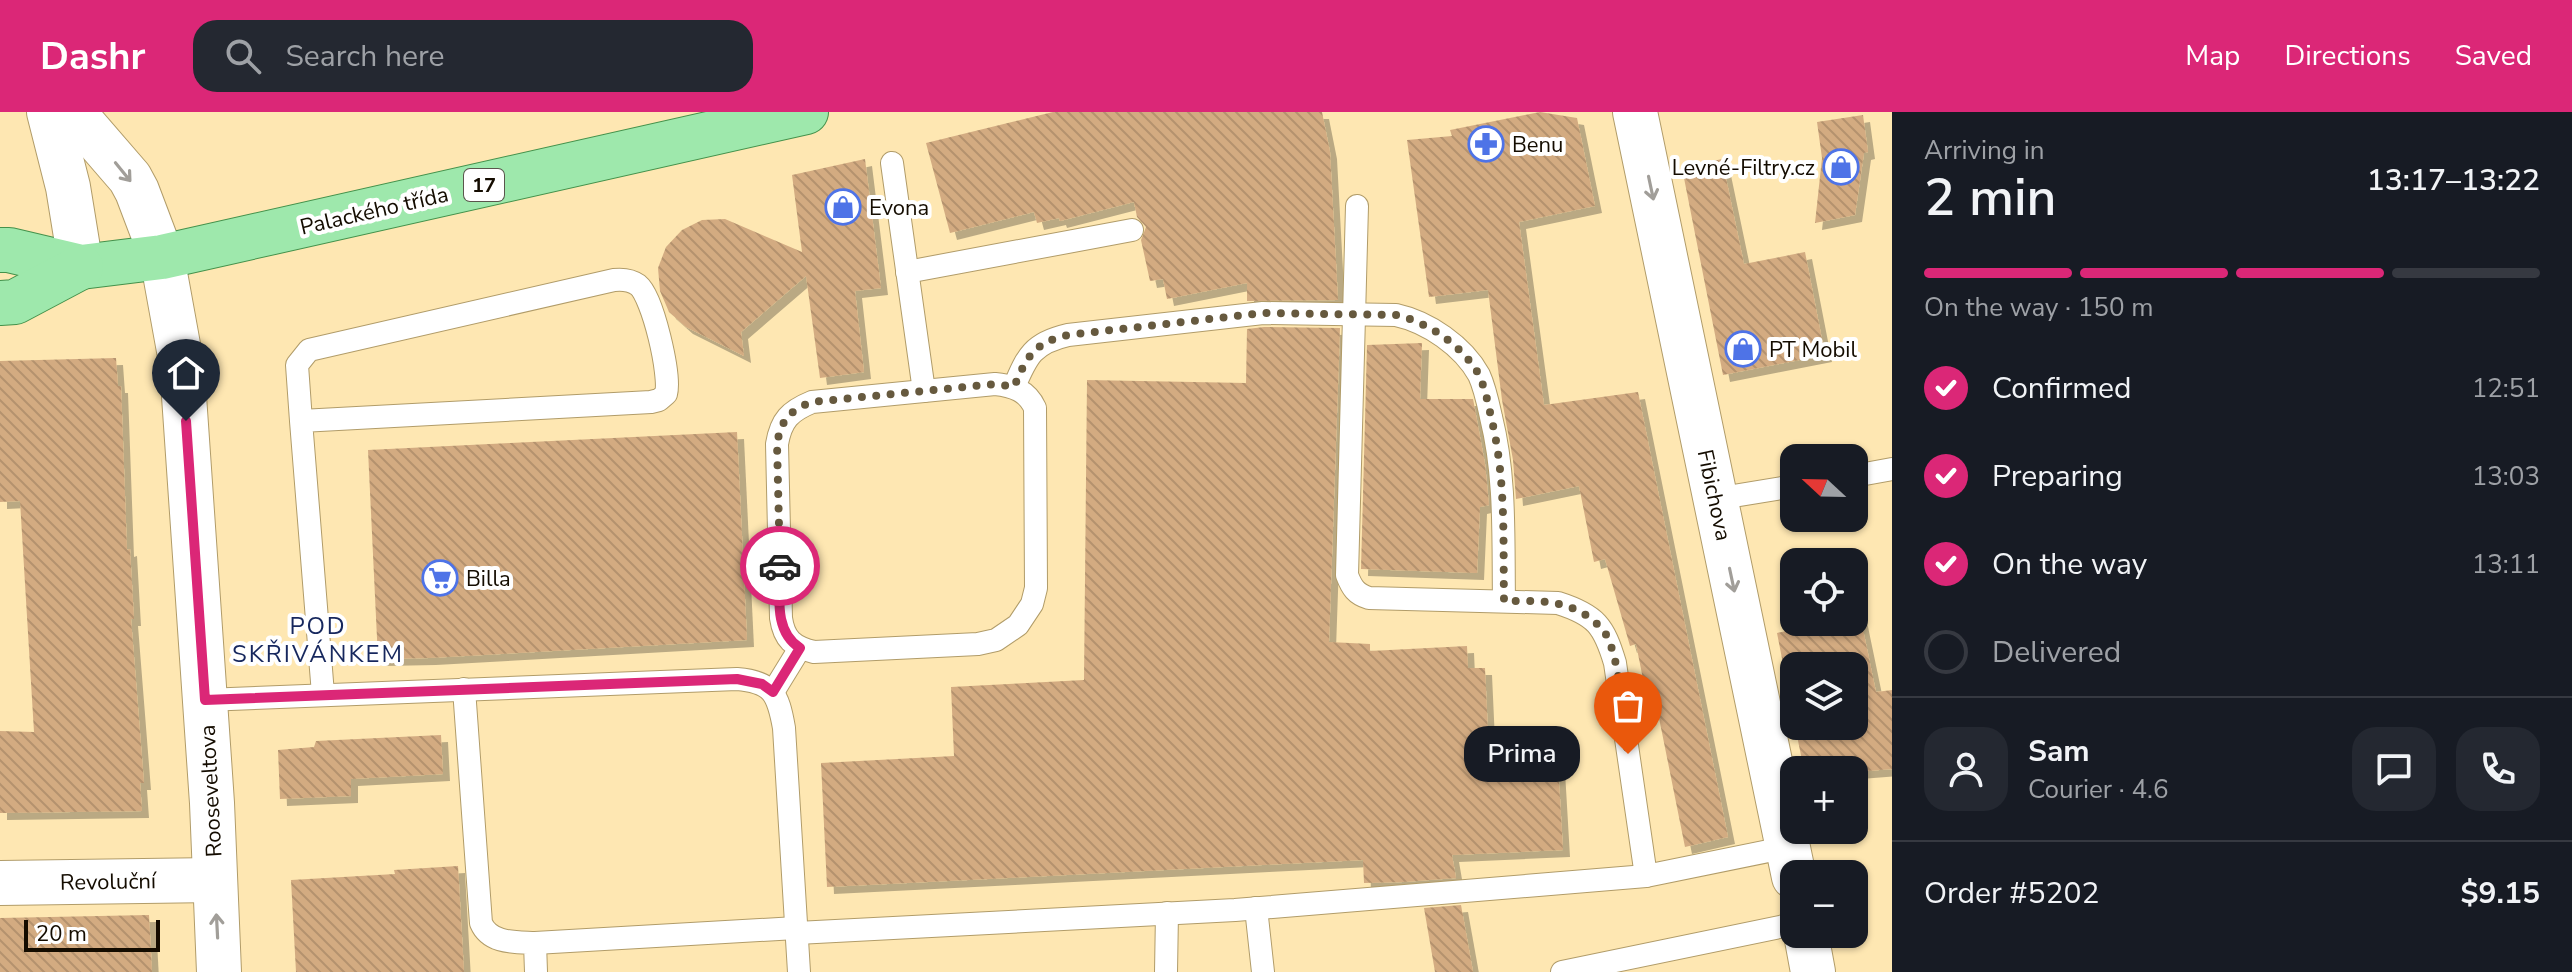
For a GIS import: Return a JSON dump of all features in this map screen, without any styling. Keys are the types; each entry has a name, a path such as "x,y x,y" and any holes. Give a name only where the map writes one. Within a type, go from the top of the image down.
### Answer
{"main road":[{"name":"Palackého třída","path":"0,250 81,267 162,257 806,112"},
{"name":"Palackého třída","path":"0,303 15,302 81,267"}],"street":[{"path":"49,112 68,187 81,267"},
{"name":"Rooseveltova","path":"73,112 130,178 162,257 183,378 205,700 219,972"},
{"name":"Fibichova","path":"1635,112 1791,860"},
{"name":"Revoluční","path":"0,883 215,880"},
{"path":"1809,948 1813,972"}],"lane":[{"path":"892,163 924,391"},
{"path":"1357,206 1347,575 1351,586 1369,598 1558,603 1576,609 1595,621 1607,636 1615,663 1646,876"},
{"path":"907,272 1132,230"},
{"path":"301,421 651,402 666,394 667,376 645,295 631,281 614,280 309,350 297,365 301,421 323,694"},
{"path":"1014,387 1032,352 1051,338 1068,335 1240,315 1354,314 1396,315 1414,319 1442,336 1478,374 1485,390 1501,464 1504,601"},
{"path":"995,384 1014,387 1031,399 1037,424 1036,588 1026,615 1008,633 978,644 814,652 789,641 781,618 777,444 786,416 812,402 995,384"},
{"path":"1868,473 1892,469"},
{"path":"1715,499 1780,488"},
{"path":"773,692 800,648"},
{"path":"205,700 737,679 762,684 773,692 779,702 784,728 799,972"},
{"path":"464,689 481,923 489,935 498,939 535,943 1256,908 1780,863"},
{"path":"1256,908 1263,972"},
{"path":"1166,972 1167,913"},
{"path":"1562,972 1780,927"},
{"path":"535,943 536,972"}],"building":[{"path":"1053,112 1322,112 1330,152 1338,300 1247,301 1247,283 1167,299 1163,279 1150,281 1141,240 1146,227 1137,217 1134,202 1060,221 1059,218 1037,223 1034,212 950,233 926,143"},
{"path":"1540,112 1577,118 1595,206 1519,222 1544,405 1638,392 1728,837 1685,847 1656,703 1648,704 1636,644 1630,646 1605,559 1594,562 1579,486 1516,499 1488,290 1429,297 1407,140 1452,136 1450,130"},
{"path":"1863,115 1868,152 1864,153 1855,215 1815,223 1822,158 1817,122"},
{"path":"865,159 881,288 855,291 864,372 820,378 806,276 741,332 744,356 686,327 669,312 660,291 658,268 666,247 682,230 702,220 725,219 802,252 792,175"},
{"path":"1722,159 1744,264 1805,252 1825,355 1723,375 1682,168"},
{"path":"1340,328 1329,642 1370,644 1370,651 1467,646 1468,668 1485,668 1488,734 1556,730 1563,850 1452,855 1456,878 1403,882 1364,883 1363,860 827,887 821,763 954,756 951,687 1084,680 1087,380 1246,383 1247,329"},
{"path":"1422,343 1420,399 1473,399 1489,505 1480,507 1477,573 1361,569 1367,345"},
{"path":"116,358 118,386 121,386 127,550 130,549 134,619 131,619 144,783 140,783 142,811 0,813 0,731 34,732 20,501 0,502 0,361"},
{"path":"737,432 747,640 378,659 368,450"},
{"path":"1780,632 1780,636 1864,636 1868,652 1781,652 1777,633"},
{"path":"1868,654 1876,692 1892,690 1892,769 1868,771 1868,756 1801,756 1798,740 1868,740"},
{"path":"441,735 443,774 351,779 351,796 280,799 278,750 314,747 316,741"},
{"path":"458,866 464,972 296,972 291,880 395,874 394,870"},
{"path":"1461,905 1473,972 1435,972 1424,908"},
{"path":"149,915 152,972 0,972 0,918"}],"way so far":[{"path":"780,566 777,444 786,416 797,408 812,402 995,384 1014,387 1024,364 1040,344 1068,335 1263,313 1396,315 1432,328 1478,374 1499,446 1503,487 1504,601 1558,603 1576,609 1595,621 1607,636 1615,663 1628,754"}],"place":[{"name":"Benu","path":"1486,144"},
{"name":"Levné-Filtry.cz","path":"1841,167"},
{"name":"Evona","path":"843,207"},
{"name":"PT Mobil","path":"1743,349"},
{"name":"Billa","path":"440,578"},
{"name":"Prima","path":"1628,754"}],"district":[{"name":"POD SKŘIVÁNKEM","path":"318,640"}],"route":[{"path":"186,421 205,700 737,679 752,680 773,692 800,648 789,641 783,631 780,566"}]}
